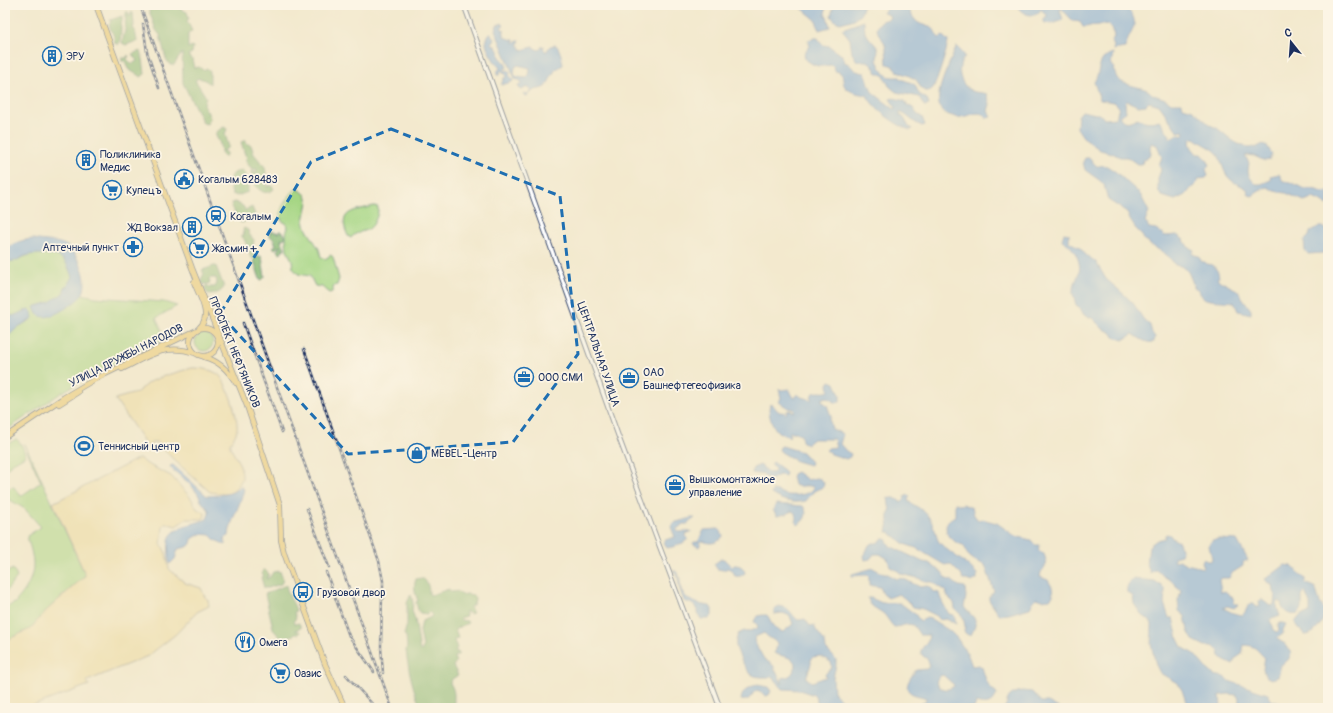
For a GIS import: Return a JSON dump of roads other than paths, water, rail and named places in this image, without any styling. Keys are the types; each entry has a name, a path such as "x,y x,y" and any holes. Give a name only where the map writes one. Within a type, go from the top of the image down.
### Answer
{"main road":[{"name":"ПРОСПЕКТ НЕФТЯНИКОВ","path":"96,5 192,268 247,406 280,505 281,540 284,553 325,664 345,708"},
{"path":"192,268 205,315 204,322 192,334 190,340 191,348 195,353 217,362 228,371 247,406"},
{"path":"202,356 210,355 218,344 214,325"},
{"path":"198,329 204,328 214,332 223,347"},
{"name":"УЛИЦА ДРУЖБЫ НАРОДОВ","path":"5,437 52,405 90,382 198,329"},
{"name":"УЛИЦА ДРУЖБЫ НАРОДОВ","path":"5,441 87,387 153,354 173,349 195,353"}],"street":[{"name":"ЦЕНТРАЛЬНАЯ УЛИЦА","path":"464,5 617,431 720,708"}],"water":[{"path":"798,5 826,5 825,16 827,16 830,27 819,30 816,20"},
{"path":"834,5 867,5 863,6 861,14 856,18 840,23 835,21 831,16"},
{"path":"888,5 907,5 915,20 921,24 930,26 939,38 943,36 948,41 937,79 933,88 929,91 923,90 915,79 899,73 893,66 887,64 885,44 878,32 877,27 880,23 890,18 889,15 883,13"},
{"path":"1016,5 1121,5 1131,13 1134,26 1125,48 1113,50 1114,46 1111,40 1114,38 1113,30 1108,24 1083,27 1080,22 1073,21 1061,8 1060,10 1063,20 1051,24 1045,23 1043,20 1047,16 1041,9 1037,14 1031,15 1019,10"},
{"path":"864,21 865,33 878,48 877,60 881,69 888,76 900,77 901,79 915,85 919,94 927,99 929,105 924,106 919,97 896,92 889,86 884,76 876,72 872,64 867,61 857,61 852,53 850,39 842,29"},
{"path":"502,23 504,25 501,27 505,30 503,31 506,38 514,40 514,43 520,41 518,44 522,50 533,47 538,50 541,49 542,45 543,47 545,46 543,48 546,52 550,46 556,45 561,54 563,65 555,70 544,88 534,90 527,96 524,95 523,93 528,94 531,89 527,87 522,90 518,86 522,82 515,79 495,30 497,25","holes":["518,65 530,68 529,75 526,78 517,77 514,74 515,67"]},
{"path":"490,32 494,39 491,43 496,48 500,57 505,63 507,68 504,69 504,71 508,70 510,73 509,75 513,80 512,82 501,85 504,78 507,76 501,70 499,75 497,75 500,68 492,57 486,44"},
{"path":"818,38 823,45 829,46 843,56 844,62 854,69 865,73 872,92 894,109 896,108 890,99 896,98 905,101 907,105 913,108 917,114 922,117 925,125 919,125 900,112 900,115 904,118 909,127 913,129 910,130 898,124 874,106 867,95 848,90 843,83 842,75 835,71 833,66 818,66 805,59 804,54 809,46 808,40"},
{"path":"956,47 958,47 965,56 960,66 962,81 966,87 972,91 987,94 990,104 988,111 991,117 987,118 981,113 977,113 956,117 945,113 940,108 939,100 942,81"},
{"path":"1113,53 1111,65 1114,68 1113,70 1117,78 1123,83 1147,90 1153,95 1165,99 1171,103 1182,103 1183,107 1193,110 1210,125 1217,128 1237,144 1244,145 1248,148 1255,148 1263,144 1267,146 1272,154 1269,160 1265,161 1254,156 1245,156 1249,163 1249,175 1256,184 1261,184 1271,180 1270,176 1279,174 1283,181 1291,182 1304,189 1313,189 1323,192 1328,191 1328,205 1313,198 1304,201 1286,193 1274,191 1268,187 1252,196 1249,195 1247,189 1228,177 1217,153 1195,138 1191,139 1191,145 1197,154 1202,154 1208,161 1209,166 1206,169 1208,176 1206,178 1199,179 1187,194 1175,200 1162,196 1159,193 1158,178 1161,170 1159,165 1162,157 1157,145 1151,143 1151,154 1143,160 1142,164 1137,164 1127,157 1120,157 1100,150 1083,137 1077,128 1078,116 1082,111 1100,114 1104,119 1116,118 1119,107 1114,102 1100,100 1094,82 1101,62 1108,55","holes":["1127,101 1138,106 1146,105 1149,102 1159,105 1178,132 1183,131 1184,133 1182,136 1179,134 1170,138 1170,135 1159,120 1148,122 1137,118 1127,122 1119,116 1126,112 1125,103"]},
{"path":"1085,158 1090,158 1096,166 1107,166 1116,172 1140,194 1149,212 1145,221 1149,228 1156,229 1165,236 1177,235 1184,240 1188,247 1194,250 1192,254 1198,256 1202,262 1213,265 1218,272 1218,280 1237,290 1251,310 1251,314 1238,311 1234,302 1211,300 1203,297 1195,288 1186,269 1175,265 1164,253 1150,245 1148,241 1145,241 1130,220 1127,212 1108,200 1104,185 1085,170 1083,162"},
{"path":"1322,227 1328,231 1328,252 1308,254 1305,251 1304,241 1309,236 1310,232"},
{"path":"1064,233 1069,234 1069,242 1079,247 1086,255 1096,262 1106,279 1133,303 1144,320 1150,325 1152,333 1155,337 1154,342 1145,341 1133,334 1123,340 1114,337 1112,333 1102,328 1092,318 1084,315 1076,305 1073,293 1080,267 1078,258 1073,249 1062,240"},
{"path":"34,239 59,243 69,247 80,264 85,282 84,291 79,298 65,309 54,315 44,317 37,314 34,307 48,303 64,293 65,287 68,286 72,277 66,262 56,255 30,255 14,261 7,261 6,263 8,267 5,271 5,250 18,242"},
{"path":"29,309 32,312 33,318 18,327 5,339 5,315 13,316"},
{"path":"830,381 835,383 840,395 840,401 837,403 826,397 822,399 822,401 827,405 831,416 830,421 832,429 843,434 840,444 851,454 850,457 846,459 831,454 826,450 828,448 836,447 834,439 813,439 807,445 802,441 801,435 796,432 790,432 789,437 778,432 772,423 770,415 770,404 778,411 786,414 787,411 790,410 795,412 794,409 788,408 779,402 781,398 779,389 789,389 794,398 797,394 803,398 811,400 812,394 814,393 829,391 828,384"},
{"path":"782,446 802,452 811,462 810,465 796,461 781,452 779,450"},
{"path":"773,462 784,470 786,473 785,476 779,475 772,479 767,478 762,473 752,473 753,468 760,465 770,473 774,472 775,469 771,464"},
{"path":"173,465 207,496 234,492 241,486 244,489 241,501 231,524 229,536 225,538 224,541 226,545 215,540 210,535 200,534 192,539 189,546 178,549 175,559 170,564 169,540 171,535 185,526 207,519 209,514 209,510 190,484 172,469 170,466"},
{"path":"797,472 808,480 815,478 821,479 824,483 823,487 814,491 806,501 802,502 788,501 771,494 773,490 786,495 802,495 811,491 813,487 794,485 792,477 793,474"},
{"path":"908,495 910,497 908,499 909,502 922,510 930,519 939,542 973,569 977,574 977,579 972,582 963,579 962,576 950,564 945,565 941,563 916,548 904,544 890,532 887,532 888,516 890,512 888,498 895,498 901,502 905,498 904,496"},
{"path":"955,503 960,505 963,504 972,508 974,515 978,520 982,519 997,523 1015,536 1031,540 1035,545 1040,545 1038,550 1044,554 1046,566 1041,572 1040,577 1048,580 1052,587 1053,596 1050,599 1042,600 1037,598 1034,600 1030,608 1009,614 999,615 989,600 989,597 994,591 985,565 971,558 967,554 964,546 953,540 947,533 946,526 955,516"},
{"path":"776,504 803,506 806,514 803,521 798,525 795,522 795,513 792,511 777,516 773,510"},
{"path":"695,518 687,524 683,524 676,530 679,532 691,531 685,534 688,539 678,545 667,548 664,542 665,540 675,537 671,527 673,523"},
{"path":"704,530 720,530 723,536 717,542 711,543 703,541 700,542 699,547 693,544 694,542 698,542"},
{"path":"1167,534 1179,542 1182,552 1181,555 1174,557 1174,561 1179,560 1186,564 1203,568 1203,559 1211,561 1212,558 1209,546 1212,540 1237,540 1248,560 1243,562 1243,566 1232,573 1229,578 1222,578 1219,580 1221,592 1225,591 1234,599 1234,604 1239,604 1234,608 1227,606 1223,608 1233,613 1242,615 1252,603 1254,603 1256,607 1260,607 1259,601 1261,599 1270,606 1274,605 1275,594 1271,583 1268,583 1265,579 1285,565 1292,566 1303,576 1305,583 1315,587 1320,603 1325,611 1319,627 1313,633 1305,635 1295,624 1301,615 1310,613 1310,604 1305,592 1302,595 1302,609 1298,614 1289,614 1284,611 1281,602 1278,601 1277,607 1280,616 1273,617 1270,621 1273,626 1272,629 1276,632 1279,631 1278,626 1280,623 1286,624 1283,634 1277,638 1287,645 1291,654 1288,660 1281,665 1278,677 1271,679 1265,676 1263,669 1265,658 1251,646 1244,645 1242,654 1235,659 1233,665 1223,660 1219,651 1213,646 1205,646 1193,640 1188,631 1185,616 1179,611 1178,600 1181,591 1180,589 1157,570 1150,573 1147,564 1149,546 1157,540 1165,538 1165,535"},
{"path":"882,539 886,539 890,546 923,562 929,563 943,573 946,579 951,580 959,586 965,587 966,597 964,607 975,619 974,629 971,635 964,632 965,626 963,617 955,609 954,603 945,591 932,582 927,582 901,574 890,567 888,559 880,554 874,554 870,559 865,560 864,556 869,545 877,543"},
{"path":"721,559 724,559 732,567 734,565 738,565 744,569 745,573 740,576 735,576 733,571 728,568 723,570 717,569 714,564"},
{"path":"873,568 896,579 904,579 920,587 930,587 932,591 939,593 949,614 954,615 956,624 946,619 940,620 937,616 923,609 913,607 899,594 888,598 883,594 880,587 869,585 869,577 867,575 852,576 852,574"},
{"path":"673,570 679,575 681,589 685,596 697,603 710,606 712,609 712,616 709,619 701,619 696,608 692,604 684,601 679,587 678,577"},
{"path":"1134,579 1155,581 1165,589 1164,603 1169,618 1173,618 1178,639 1182,647 1194,654 1214,675 1224,677 1229,681 1268,694 1272,701 1277,701 1283,707 1293,708 1238,708 1239,699 1237,695 1229,694 1220,695 1221,708 1188,708 1182,690 1177,683 1160,673 1156,665 1151,644 1151,622 1141,614 1134,604 1133,596 1127,593 1128,585"},
{"path":"868,598 882,603 900,603 915,614 920,621 927,618 931,619 950,631 957,638 968,655 972,666 979,665 982,667 988,685 997,694 993,700 989,704 976,703 974,708 916,708 926,700 926,698 909,692 907,686 916,670 927,669 929,666 928,660 921,654 921,650 928,640 929,635 920,635 913,625 908,624 894,627 884,614 872,606","holes":["943,675 954,685 950,688 943,689 939,687 936,681"]},
{"path":"779,606 786,608 798,620 805,619 810,626 814,625 825,642 826,649 836,659 833,678 834,693 846,704 848,708 820,708 814,695 799,690 783,689 773,677 756,676 749,672 740,657 736,646 738,634 758,628 757,624 754,622 760,615 767,615 775,628 779,631 783,632 793,624 790,616 783,613 774,614 774,609","holes":["764,633 777,643 774,653 790,658 795,663 793,672 789,676 782,678 782,684 773,665 764,659 754,641 755,637","820,656 831,662 832,668 825,674 826,677 812,682 806,678 811,664 811,659 813,657"]},
{"path":"757,685 768,687 771,691 769,695 766,696 758,690 754,692 747,700 741,700 746,690"},
{"path":"1022,691 1032,692 1041,702 1048,702 1059,708 1004,708 1010,696"}],"railway":[{"path":"140,5 392,708"},
{"path":"143,24 147,52 159,88"},
{"path":"243,323 282,432"},
{"path":"304,349 379,561 383,581 383,599"},
{"path":"307,509 329,567"},
{"path":"326,572 349,636 374,672"},
{"path":"382,593 381,647 383,673"},
{"path":"346,675 376,708"}],"place":[{"name":"ЭРУ","path":"52,56"},
{"name":"Поликлиника Медис","path":"86,160"},
{"name":"Когалым 628483","path":"184,179"},
{"name":"Купецъ","path":"112,190"},
{"name":"Когалым","path":"216,216"},
{"name":"ЖД Вокзал","path":"192,227"},
{"name":"Аптечный пункт","path":"133,247"},
{"name":"Жасмин +","path":"199,248"},
{"name":"ООО СМИ","path":"524,377"},
{"name":"ОАО Башнефтегеофизика","path":"629,378"},
{"name":"Теннисный центр","path":"84,446"},
{"name":"MEBEL-Центр","path":"417,453"},
{"name":"Вышкомонтажное управление","path":"675,485"},
{"name":"Грузовой двор","path":"303,592"},
{"name":"Омега","path":"245,642"},
{"name":"Оазис","path":"280,673"}]}
